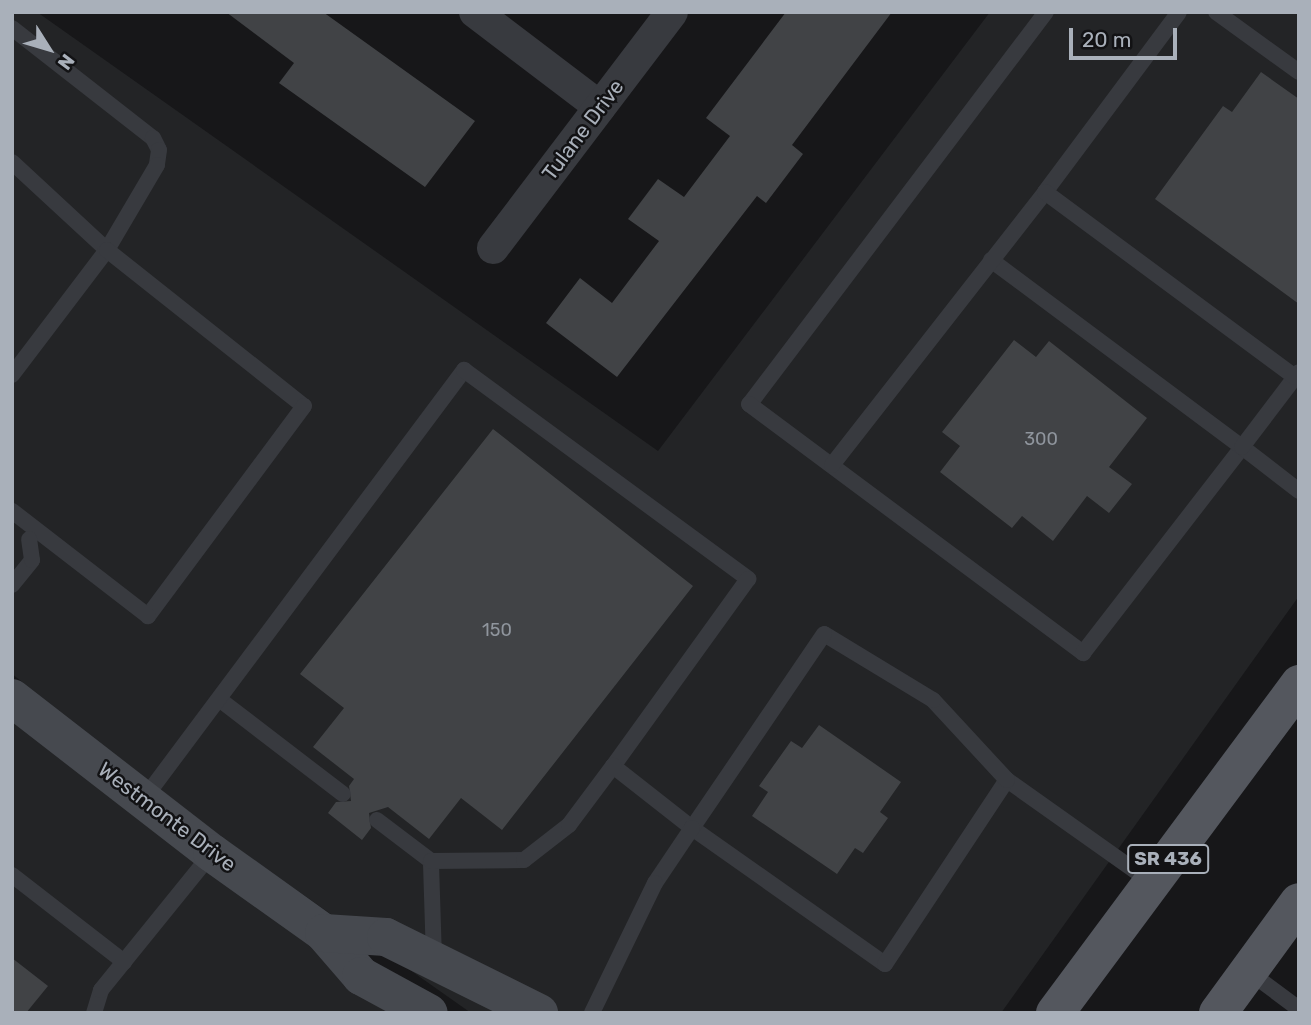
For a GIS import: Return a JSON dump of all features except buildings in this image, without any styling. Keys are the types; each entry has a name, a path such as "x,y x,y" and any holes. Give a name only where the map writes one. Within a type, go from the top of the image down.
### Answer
{"main road":[{"name":"SR 436","path":"1055,1013 1299,684"},
{"path":"1218,1013 1299,902"}],"street":[{"path":"475,12 600,107"},
{"name":"Tulane Drive","path":"493,248 672,12"},
{"name":"Westmonte Drive","path":"12,698 212,853 324,933 360,976 387,997 429,1013"},
{"path":"324,933 386,937 539,1013"}],"lane":[{"path":"1045,192 1297,374 1083,653 749,404 1046,12"},
{"path":"832,465 1045,192 1179,12"},
{"path":"1216,12 1299,72"},
{"path":"12,28 153,138 159,149 157,164 107,250 12,375"},
{"path":"12,162 107,250 304,406 148,616 26,536"},
{"path":"991,260 1299,491"},
{"path":"143,800 464,370 748,579 569,825 524,860 431,861 377,820"},
{"path":"12,511 26,536 32,560 12,585"},
{"path":"592,1013 656,883 824,634 933,700 1007,779 1151,882"},
{"path":"219,699 343,794"},
{"path":"613,766 692,828 885,964 1007,779"},
{"path":"94,1013 101,990 212,853"},
{"path":"431,861 435,961"},
{"path":"12,876 124,962"},
{"path":"1248,971 1299,1009"}],"shaded area":[{"path":"12,12 37,12 658,451 990,12 1299,12 1299,596 1001,1013 471,1013 223,838 12,674"},
{"path":"12,721 405,1013 12,1013"}]}
